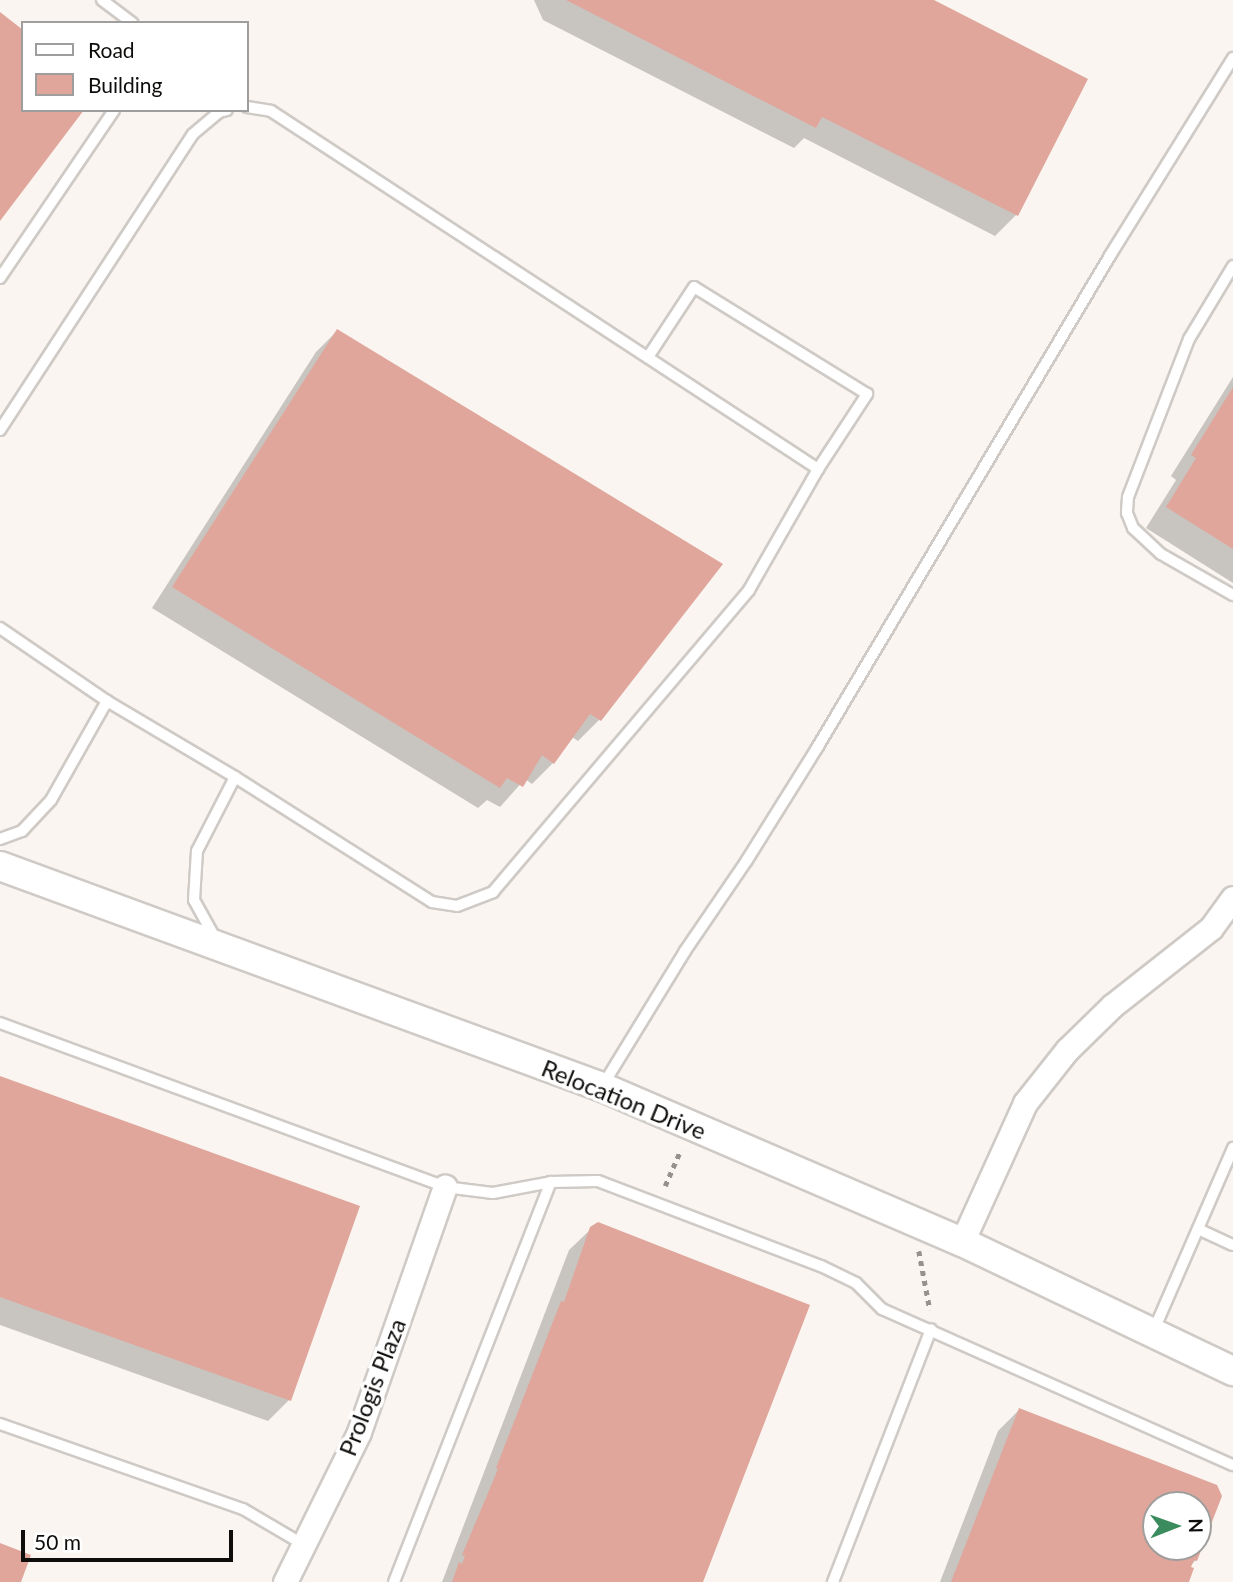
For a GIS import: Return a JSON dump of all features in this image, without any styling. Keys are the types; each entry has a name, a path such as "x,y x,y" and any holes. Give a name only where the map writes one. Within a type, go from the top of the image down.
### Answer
{"street":[{"name":"Relocation Drive","path":"0,866 602,1087 925,1229 962,1242 1233,1371"},
{"path":"962,1242 1025,1103 1067,1050 1112,1006 1211,928 1233,898"},
{"name":"Prologis Plaza","path":"285,1582 359,1432 445,1187"}],"lane":[{"path":"102,0 129,21"},
{"path":"602,1087 685,951 747,860 817,748 1111,254 1233,58"},
{"path":"248,107 271,111 818,469"},
{"path":"0,278 113,112"},
{"path":"0,430 193,134 219,112"},
{"path":"1233,265 1189,339 1128,496 1127,513 1133,528 1160,554 1233,595"},
{"path":"0,628 107,701 235,777 432,902 457,906 493,892 748,590 818,469 867,394 694,287 648,357"},
{"path":"0,839 22,831 51,800 107,701"},
{"path":"219,946 194,900 197,851 235,777"},
{"path":"0,1023 445,1187 493,1193 551,1182 598,1181 821,1266 856,1283 882,1308 1233,1465"},
{"path":"1153,1333 1233,1149"},
{"path":"394,1582 551,1182"},
{"path":"1198,1229 1233,1245"},
{"path":"833,1582 931,1329"},
{"path":"0,1424 243,1509 304,1545"}],"path":[{"path":"658,1204 690,1125"},
{"path":"925,1229 919,1256 922,1277 928,1286 931,1329"}],"building":[{"path":"566,0 934,0 1088,79 1018,216 822,117 816,128"},
{"path":"0,12 21,28 21,112 82,112 0,221"},
{"path":"337,329 723,564 601,721 590,714 554,764 542,755 523,787 507,778 500,788 172,587"},
{"path":"1233,387 1233,549 1166,507 1196,458 1191,455"},
{"path":"0,1076 360,1206 291,1401 0,1297"},
{"path":"598,1222 810,1305 703,1582 452,1582 459,1562 462,1564 465,1556 462,1555 498,1469 496,1468 561,1301 564,1302 590,1227"},
{"path":"1019,1408 1217,1485 1222,1496 1212,1522 1212,1491 1142,1491 1142,1561 1194,1561 1189,1582 951,1582"},
{"path":"0,1543 31,1555 21,1582 0,1582"}]}
